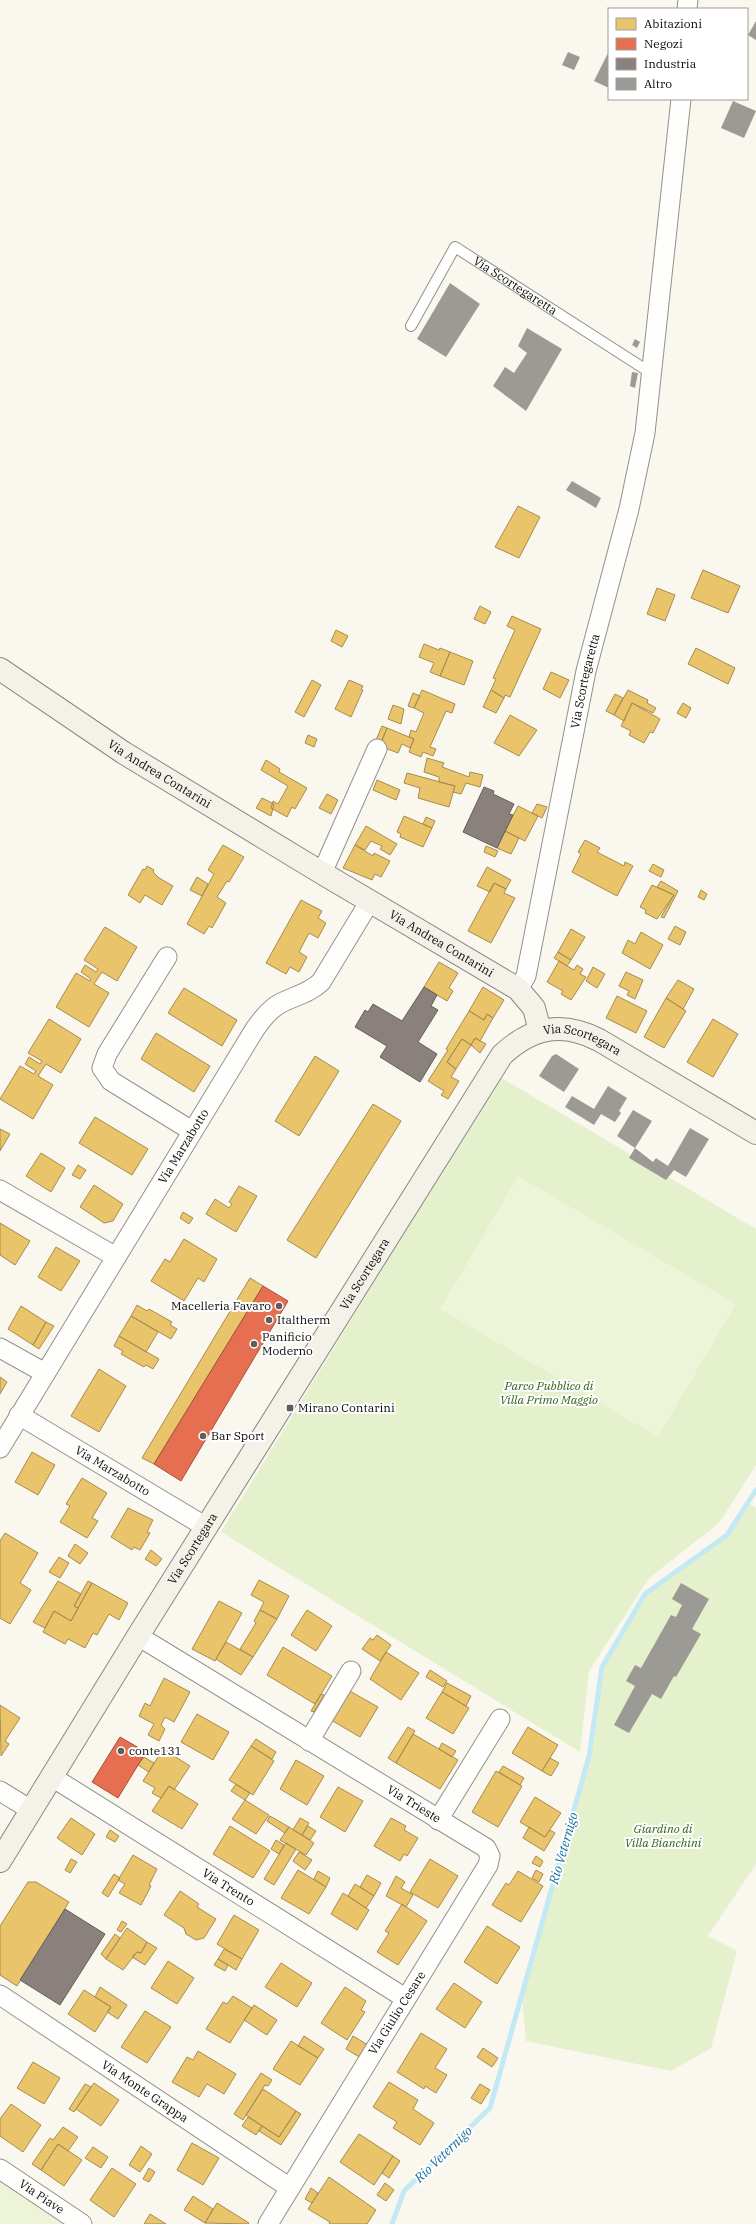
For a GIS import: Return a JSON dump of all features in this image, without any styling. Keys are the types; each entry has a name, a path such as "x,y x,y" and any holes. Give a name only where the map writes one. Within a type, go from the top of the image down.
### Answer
{"street":[{"name":"Via Scortegaretta","path":"518,989 526,976 586,671 637,477 645,433 681,100"},
{"name":"Via Andrea Contarini","path":"0,669 124,753 322,873 518,989 534,1008 540,1031"},
{"path":"322,873 377,749"},
{"name":"Via Marzabotto","path":"0,1448 192,1131 262,1019 279,1004 309,992 321,982 370,901"},
{"path":"166,957 107,1054 102,1068 105,1074 117,1085 192,1131"},
{"name":"Via Scortegara","path":"0,1861 138,1636 502,1055 526,1037 540,1031 564,1029 588,1035 756,1133"},
{"path":"0,1190 116,1257"},
{"path":"0,1348 45,1373"},
{"name":"Via Marzabotto","path":"20,1415 206,1527"},
{"name":"Via Trieste","path":"138,1636 438,1820 500,1719"},
{"path":"309,1741 351,1670"},
{"name":"Via Trento","path":"52,1777 405,1998"},
{"path":"0,1791 32,1810"},
{"name":"Via Giulio Cesare","path":"268,2224 405,1998 488,1865 490,1856 486,1848 438,1820"},
{"name":"Via Monte Grappa","path":"0,1995 290,2188"},
{"name":"Via Piave","path":"0,2169 82,2224"}],"lane":[{"name":"Via Scortegaretta","path":"411,326 455,247 651,373"}],"green space":[{"name":"Parco Pubblico di Villa Primo Maggio","path":"500,1077 756,1229 756,1465 719,1523 649,1578 589,1671 580,1752 221,1532"},
{"path":"518,1176 736,1304 658,1437 440,1309"},
{"name":"Giardino di Villa Bianchini","path":"748,1503 756,1508 756,1864 708,1936 737,1951 711,2048 671,2071 526,2041 522,1995 589,1756 602,1667 645,1594 727,1535"},
{"path":"0,2182 64,2224 0,2224"}],"building: Abitazioni":[{"path":"518,506 540,517 519,558 495,547"},
{"path":"703,570 740,586 728,613 691,598"},
{"path":"657,588 675,595 665,621 647,614"},
{"path":"480,606 491,612 485,624 474,619"},
{"path":"512,616 541,629 510,697 505,695 504,698 491,690 496,679 493,678 515,630 507,626"},
{"path":"336,630 348,636 342,647 331,641"},
{"path":"424,644 439,650 440,648 450,652 440,676 430,672 434,663 419,657"},
{"path":"696,648 735,668 728,684 688,664"},
{"path":"450,652 473,661 464,685 440,676"},
{"path":"551,672 569,680 560,698 543,689"},
{"path":"312,680 321,685 304,717 295,712"},
{"path":"349,680 363,686 361,690 363,690 351,717 335,709"},
{"path":"422,690 455,704 452,713 446,711 430,747 436,749 433,756 423,752 421,757 409,752 414,739 409,737 411,730 416,732 424,713 414,708"},
{"path":"491,690 504,698 496,713 483,707"},
{"path":"628,690 648,700 647,703 656,708 653,713 632,703 624,721 614,715"},
{"path":"413,693 420,696 414,708 408,706"},
{"path":"615,694 623,698 614,715 606,711"},
{"path":"632,703 660,719 653,733 650,732 644,743 629,735 631,731 621,726"},
{"path":"683,703 691,708 686,718 677,713"},
{"path":"393,705 404,709 401,724 388,719"},
{"path":"510,715 537,730 519,756 494,743"},
{"path":"382,726 387,728 381,742 376,740"},
{"path":"387,728 414,739 410,748 402,744 398,753 380,746"},
{"path":"308,735 317,739 314,747 305,743"},
{"path":"427,758 444,763 442,767 469,777 470,772 483,775 480,787 466,783 461,794 453,792 455,786 439,782 439,777 424,772"},
{"path":"266,760 280,769 279,772 307,788 295,809 292,807 287,817 271,808 273,801 278,804 288,786 261,770"},
{"path":"407,773 455,786 449,807 418,798 420,788 404,783"},
{"path":"377,780 400,790 396,800 373,790"},
{"path":"327,794 338,800 331,814 319,808"},
{"path":"262,798 274,804 271,816 256,808"},
{"path":"537,804 547,807 542,818 532,813"},
{"path":"518,806 538,816 525,841 505,831"},
{"path":"404,816 432,828 423,847 400,837 401,834 397,832"},
{"path":"426,817 435,821 432,828 423,824"},
{"path":"366,826 397,844 390,855 380,849 382,846 371,841 365,850 355,845"},
{"path":"505,831 519,838 511,854 497,848"},
{"path":"585,840 600,848 597,852 624,866 625,862 633,866 617,896 572,872 581,854 578,852"},
{"path":"223,845 244,857 229,882 227,881 217,897 226,903 212,928 209,926 204,934 187,924 214,874 208,870"},
{"path":"355,845 373,856 374,853 390,861 381,877 375,874 372,880 343,868"},
{"path":"486,846 498,851 495,857 484,852"},
{"path":"653,864 664,870 661,877 649,871"},
{"path":"147,866 154,870 153,872 159,878 173,886 162,905 145,895 140,903 128,895 143,869 145,870"},
{"path":"487,867 511,880 506,889 494,883 490,892 477,886"},
{"path":"197,877 208,884 202,896 190,890"},
{"path":"661,881 678,891 664,918 661,917 674,895 657,887"},
{"path":"494,883 506,889 504,893 515,898 491,943 468,931"},
{"path":"652,885 674,895 657,919 645,913 646,910 640,907"},
{"path":"701,890 707,894 704,900 698,897"},
{"path":"301,900 322,911 318,918 326,923 318,938 309,933 299,952 307,957 299,972 290,967 286,974 266,963"},
{"path":"675,926 686,932 680,945 668,939"},
{"path":"105,927 137,947 117,981 102,972 94,984 109,993 89,1027 56,1007 76,973 90,981 91,979 81,972 85,965 96,972 98,969 84,960"},
{"path":"571,929 585,937 571,960 558,952"},
{"path":"641,932 663,945 650,969 622,953 628,940 635,944"},
{"path":"558,952 571,960 567,966 554,958"},
{"path":"559,961 574,970 577,965 583,969 580,974 586,977 571,1000 561,994 563,991 547,982"},
{"path":"439,962 458,973 449,988 453,991 447,1001 424,987"},
{"path":"593,967 605,974 597,988 586,981"},
{"path":"626,972 643,980 635,999 627,995 629,991 619,986"},
{"path":"678,980 694,989 683,1009 666,998"},
{"path":"483,987 504,1000 493,1018 487,1014 484,1020 469,1011"},
{"path":"184,988 237,1020 222,1046 168,1013"},
{"path":"617,996 647,1011 636,1033 606,1018"},
{"path":"666,998 686,1011 664,1048 644,1037"},
{"path":"469,1011 484,1020 487,1014 493,1018 480,1041 475,1038 471,1045 462,1039 447,1062 456,1069 451,1077 459,1081 448,1099 441,1095 444,1091 428,1081 448,1050 446,1049"},
{"path":"49,1019 81,1039 61,1073 46,1064 38,1076 53,1085 33,1119 0,1099 20,1066 34,1074 36,1071 25,1064 29,1057 40,1064 42,1061 28,1053"},
{"path":"713,1019 738,1034 713,1077 687,1062"},
{"path":"156,1033 210,1066 194,1092 141,1059"},
{"path":"475,1038 486,1044 480,1053 471,1045"},
{"path":"462,1039 471,1045 456,1069 447,1062"},
{"path":"315,1056 339,1071 299,1136 275,1121"},
{"path":"373,1104 401,1121 316,1258 287,1240"},
{"path":"95,1117 148,1149 132,1175 79,1143"},
{"path":"0,1129 10,1134 0,1151"},
{"path":"41,1153 65,1168 51,1192 26,1176"},
{"path":"78,1165 86,1170 80,1179 72,1175"},
{"path":"94,1185 123,1204 113,1221 104,1223 80,1207"},
{"path":"239,1186 257,1196 236,1232 206,1214 215,1199 229,1208 232,1204 229,1202"},
{"path":"183,1212 193,1218 189,1224 180,1218"},
{"path":"0,1223 30,1241 15,1265 0,1255"},
{"path":"184,1239 217,1259 204,1282 198,1278 184,1301 151,1281 165,1259 170,1262"},
{"path":"56,1247 80,1261 61,1291 38,1277"},
{"path":"250,1278 263,1286 154,1464 142,1458"},
{"path":"137,1305 147,1311 149,1309 172,1322 170,1325 177,1329 171,1339 131,1316"},
{"path":"21,1306 46,1322 33,1345 8,1329"},
{"path":"131,1316 158,1332 146,1352 119,1336"},
{"path":"46,1322 54,1326 39,1349 33,1345"},
{"path":"119,1336 159,1359 153,1369 146,1365 144,1367 121,1354 123,1351 114,1346"},
{"path":"99,1369 126,1386 99,1432 71,1416"},
{"path":"0,1377 7,1382 0,1394"},
{"path":"32,1452 55,1465 38,1495 15,1482"},
{"path":"82,1478 107,1493 92,1518 98,1521 87,1538 60,1522 70,1506 66,1504"},
{"path":"128,1508 153,1520 147,1532 150,1533 140,1550 134,1547 132,1550 111,1537"},
{"path":"5,1533 38,1553 20,1583 31,1590 10,1624 0,1618 0,1541"},
{"path":"75,1544 88,1553 80,1564 68,1556"},
{"path":"151,1550 162,1559 156,1566 145,1559"},
{"path":"59,1557 69,1563 60,1578 49,1572"},
{"path":"259,1580 289,1596 277,1619 260,1610 264,1602 251,1595"},
{"path":"58,1581 81,1594 74,1606 78,1608 71,1621 54,1611 45,1628 33,1622"},
{"path":"88,1581 92,1583 78,1608 74,1606"},
{"path":"92,1583 128,1603 119,1620 109,1614 97,1635 93,1633 85,1648 68,1639 65,1644 43,1632 54,1611 71,1621"},
{"path":"219,1601 242,1613 215,1661 192,1649"},
{"path":"260,1610 277,1619 253,1657 240,1649 256,1623 254,1621"},
{"path":"307,1610 332,1626 316,1651 291,1635"},
{"path":"377,1635 391,1645 380,1661 362,1649 370,1638 373,1640"},
{"path":"226,1642 253,1657 241,1675 216,1659"},
{"path":"283,1647 332,1676 315,1704 267,1675"},
{"path":"386,1652 419,1673 401,1700 370,1679"},
{"path":"430,1670 447,1681 443,1687 426,1677"},
{"path":"164,1678 190,1692 174,1722 165,1717 161,1725 165,1729 159,1741 148,1735 154,1724 139,1716 145,1703 150,1706"},
{"path":"447,1683 471,1696 466,1706 442,1692"},
{"path":"348,1690 378,1707 360,1737 331,1720"},
{"path":"442,1692 469,1708 453,1734 426,1718"},
{"path":"321,1694 324,1695 314,1712 311,1711"},
{"path":"0,1705 20,1718 5,1741 9,1744 1,1756"},
{"path":"197,1714 229,1732 213,1760 181,1742"},
{"path":"408,1727 415,1731 396,1763 388,1758"},
{"path":"528,1727 558,1745 542,1771 512,1753"},
{"path":"413,1734 458,1760 440,1789 396,1763"},
{"path":"256,1739 276,1752 272,1759 251,1746"},
{"path":"442,1743 456,1751 452,1757 439,1749"},
{"path":"251,1746 274,1761 253,1795 229,1780"},
{"path":"163,1749 190,1766 174,1790 169,1786 161,1798 152,1793 155,1788 143,1781"},
{"path":"144,1757 154,1763 149,1772 138,1765"},
{"path":"550,1758 559,1763 551,1776 542,1771"},
{"path":"296,1760 324,1776 307,1805 280,1789"},
{"path":"503,1766 524,1778 520,1785 499,1772"},
{"path":"496,1771 522,1786 498,1827 472,1812"},
{"path":"236,1784 250,1793 245,1800 231,1791"},
{"path":"169,1786 198,1804 182,1829 152,1811"},
{"path":"338,1787 363,1801 345,1832 320,1817"},
{"path":"535,1797 561,1813 545,1837 520,1822"},
{"path":"245,1800 269,1815 256,1834 232,1819"},
{"path":"270,1816 289,1827 285,1833 267,1821"},
{"path":"71,1818 95,1834 82,1855 57,1838"},
{"path":"300,1818 309,1823 302,1835 293,1830"},
{"path":"391,1818 406,1826 404,1830 418,1838 407,1856 404,1854 400,1861 374,1846"},
{"path":"230,1826 270,1851 253,1878 213,1854"},
{"path":"308,1826 316,1831 310,1840 302,1835"},
{"path":"289,1827 314,1843 306,1855 280,1840"},
{"path":"529,1827 545,1837 550,1830 555,1833 544,1851 523,1838"},
{"path":"110,1830 119,1836 115,1842 106,1837"},
{"path":"276,1840 284,1845 279,1854 271,1849"},
{"path":"286,1843 296,1849 274,1885 264,1879"},
{"path":"299,1852 312,1860 305,1870 293,1861"},
{"path":"133,1855 157,1869 149,1885 151,1886 141,1905 119,1893 125,1884 118,1880"},
{"path":"536,1856 543,1861 540,1867 532,1863"},
{"path":"71,1859 77,1862 70,1873 65,1870"},
{"path":"430,1859 458,1876 438,1908 410,1892"},
{"path":"298,1870 326,1887 309,1914 281,1898"},
{"path":"536,1870 543,1874 539,1882 532,1878"},
{"path":"318,1871 330,1878 326,1887 314,1879"},
{"path":"518,1871 543,1886 521,1922 492,1905 506,1883 509,1885"},
{"path":"114,1874 120,1878 108,1897 102,1893"},
{"path":"367,1875 381,1883 374,1896 360,1887"},
{"path":"396,1876 405,1882 401,1888 413,1895 406,1907 386,1896"},
{"path":"28,1882 36,1882 69,1902 17,1986 0,1975 0,1926"},
{"path":"355,1884 374,1896 366,1908 348,1896"},
{"path":"180,1891 199,1904 197,1907 216,1919 204,1938 196,1940 186,1934 184,1928 164,1915"},
{"path":"343,1893 369,1910 357,1930 331,1914"},
{"path":"402,1904 427,1921 398,1965 377,1952 389,1933 385,1931"},
{"path":"234,1915 259,1930 242,1959 217,1944"},
{"path":"122,1921 127,1924 121,1932 117,1930"},
{"path":"487,1926 520,1947 497,1984 464,1962"},
{"path":"127,1928 147,1942 141,1953 137,1952 123,1970 106,1959"},
{"path":"115,1934 120,1938 106,1959 101,1954"},
{"path":"147,1942 157,1948 145,1965 132,1957 137,1952 141,1953"},
{"path":"224,1949 242,1959 236,1970 218,1959"},
{"path":"218,1959 228,1965 225,1971 214,1965"},
{"path":"168,1961 194,1978 177,2004 151,1988"},
{"path":"281,1963 312,1983 297,2007 265,1987"},
{"path":"454,1983 482,2002 465,2028 436,2009"},
{"path":"100,1987 127,2005 118,2019 107,2012 111,2007 95,1997"},
{"path":"345,1987 366,2001 361,2010 365,2012 347,2040 321,2023"},
{"path":"84,1990 111,2007 95,2032 68,2014"},
{"path":"233,1996 252,2008 230,2043 206,2029 223,2002 227,2004"},
{"path":"254,2005 277,2020 267,2035 244,2020"},
{"path":"145,2011 171,2027 147,2063 121,2047"},
{"path":"421,2033 447,2049 435,2068 447,2075 436,2093 425,2086 424,2089 397,2072"},
{"path":"304,2036 324,2049 318,2058 298,2046"},
{"path":"353,2036 368,2045 361,2058 346,2049"},
{"path":"291,2041 318,2058 300,2085 273,2069"},
{"path":"483,2048 498,2058 492,2067 477,2057"},
{"path":"198,2051 236,2074 224,2094 207,2084 199,2097 172,2082 187,2057 193,2060"},
{"path":"33,2062 60,2078 44,2104 17,2088"},
{"path":"261,2073 272,2080 268,2086 265,2085 243,2120 234,2114"},
{"path":"389,2082 418,2100 413,2109 434,2123 420,2145 393,2128 397,2122 373,2107"},
{"path":"94,2083 119,2100 101,2126 76,2109"},
{"path":"85,2084 91,2087 74,2112 69,2109"},
{"path":"480,2084 490,2090 481,2104 471,2098"},
{"path":"263,2089 296,2111 279,2137 246,2115"},
{"path":"11,2104 41,2125 23,2152 0,2136 0,2119"},
{"path":"296,2111 301,2114 281,2145 259,2131 262,2126 279,2137"},
{"path":"248,2117 262,2126 256,2135 242,2126"},
{"path":"63,2127 78,2137 68,2151 58,2144 41,2170 32,2164 50,2138 53,2140"},
{"path":"359,2134 393,2156 374,2185 340,2162"},
{"path":"192,2143 219,2158 203,2185 177,2170"},
{"path":"58,2144 82,2160 64,2186 41,2170"},
{"path":"141,2146 152,2154 140,2172 129,2165"},
{"path":"93,2147 108,2157 101,2168 85,2158"},
{"path":"393,2156 400,2161 389,2178 382,2173"},
{"path":"112,2168 136,2184 114,2217 90,2200"},
{"path":"149,2168 155,2172 149,2182 143,2179"},
{"path":"329,2177 376,2210 367,2224 329,2224 330,2222 308,2209"},
{"path":"385,2183 394,2190 386,2201 377,2195"},
{"path":"311,2188 318,2193 312,2203 305,2199"},
{"path":"193,2196 213,2209 205,2223 184,2210"},
{"path":"217,2203 249,2223 205,2223"},
{"path":"150,2214 166,2224 144,2224"}],"building: Negozi":[{"path":"263,1286 288,1301 181,1481 154,1464"},
{"path":"120,1737 146,1752 118,1798 92,1782"}],"building: Industria":[{"path":"484,787 494,791 493,794 514,804 509,814 513,815 497,848 463,832"},
{"path":"424,987 437,995 431,1006 438,1010 418,1042 437,1054 420,1082 380,1057 387,1046 355,1027 365,1010 368,1012 373,1004 402,1021"},
{"path":"65,1909 105,1934 60,2005 20,1980"}],"building: Altro":[{"path":"756,21 756,40 748,35"},
{"path":"568,52 580,57 574,70 562,65"},
{"path":"608,53 608,88 594,81"},
{"path":"733,101 756,111 744,138 721,128"},
{"path":"450,283 480,304 446,357 417,339"},
{"path":"527,328 562,349 526,411 493,386 505,367 514,373 527,353 518,346"},
{"path":"635,339 640,342 637,348 632,345"},
{"path":"632,372 638,373 635,388 630,386"},
{"path":"572,481 601,498 596,508 566,490"},
{"path":"556,1054 579,1069 564,1092 539,1076 552,1056"},
{"path":"608,1086 627,1098 619,1111 621,1113 615,1122 601,1114 594,1125 565,1107 572,1096 594,1109"},
{"path":"633,1110 652,1121 635,1148 617,1136"},
{"path":"690,1128 709,1139 686,1177 674,1170 666,1180 629,1158 635,1148 653,1162 656,1158 668,1166"},
{"path":"681,1583 709,1599 692,1629 701,1634 676,1677 674,1676 661,1699 652,1694 629,1733 614,1725 635,1686 626,1681 635,1665 641,1668 671,1615 676,1617 682,1605 672,1599"}],"waterway":[{"name":"Rio Veternigo","path":"392,2224 404,2191 490,2108 589,1756 602,1667 645,1594 727,1535 756,1490"}],"place":[{"name":"Macelleria Favaro","path":"279,1306"},
{"name":"Italtherm","path":"269,1320"},
{"name":"Panificio Moderno","path":"254,1344"},
{"name":"Mirano Contarini","path":"290,1408"},
{"name":"Bar Sport","path":"203,1436"},
{"name":"conte131","path":"121,1751"}]}
